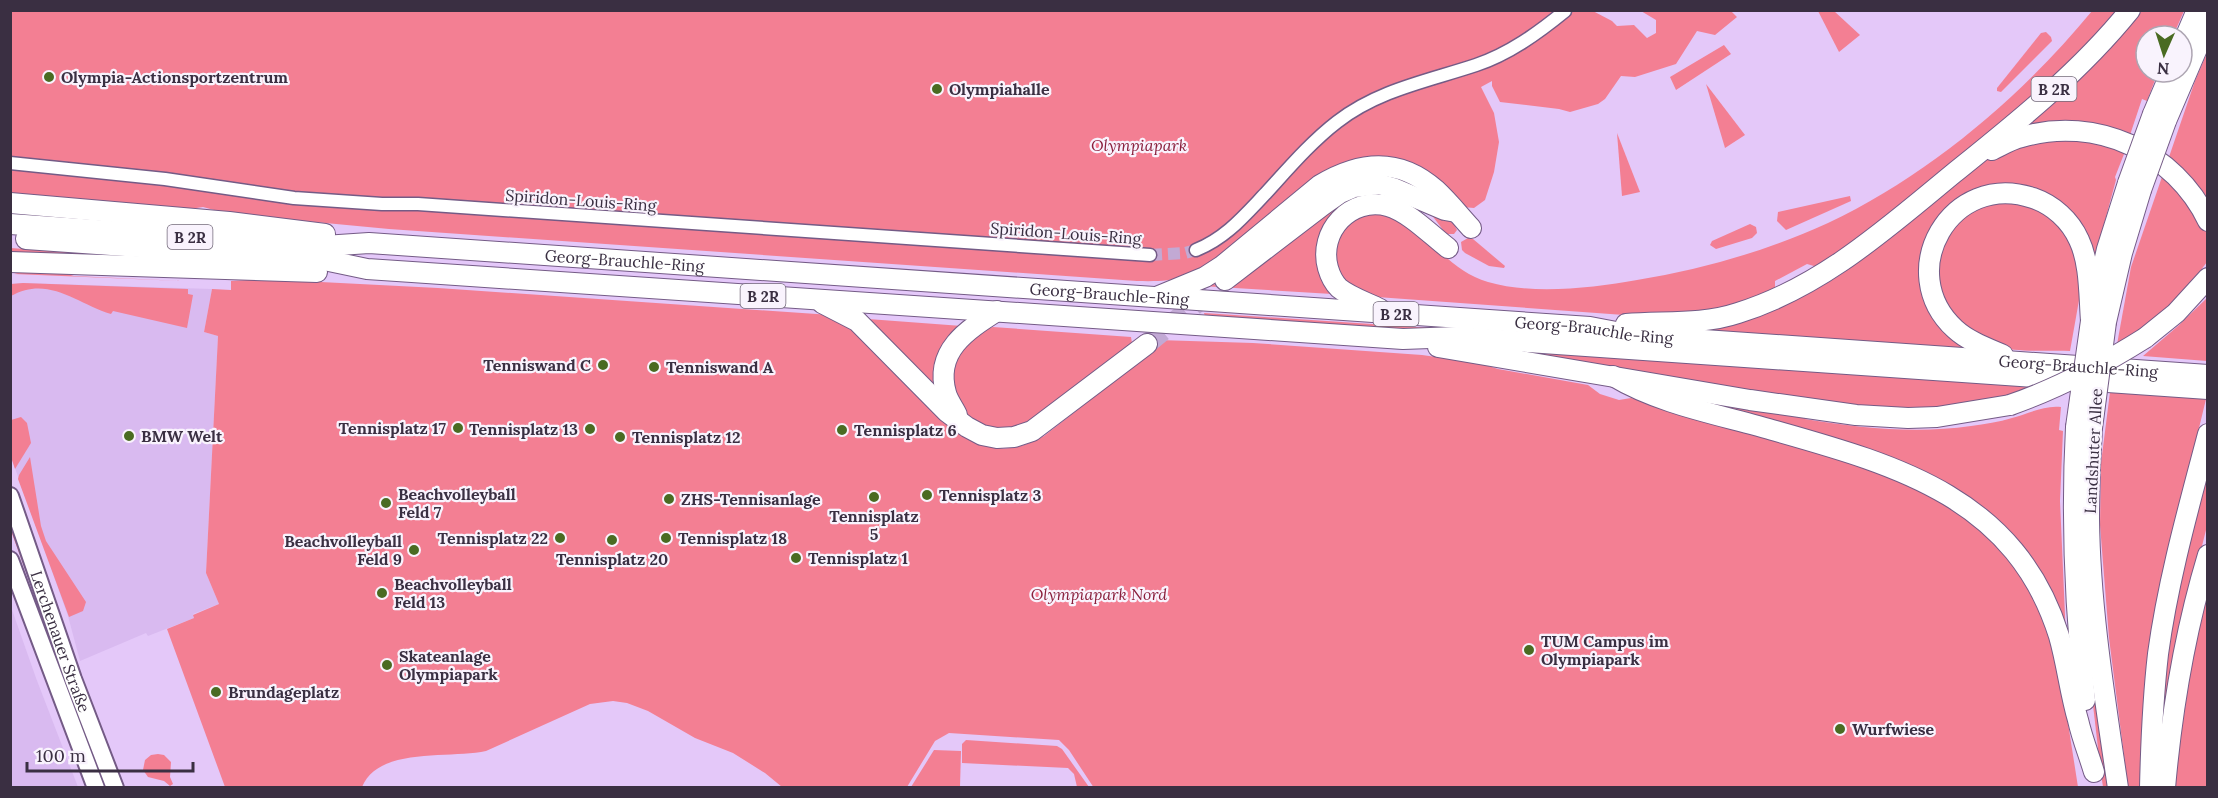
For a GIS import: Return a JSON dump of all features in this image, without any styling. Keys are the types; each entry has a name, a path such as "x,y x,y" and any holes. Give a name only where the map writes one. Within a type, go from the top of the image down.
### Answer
{"highway":[{"name":"B 2R","path":"1590,327 1708,320 1737,314 1792,292 1824,274 1866,244 1971,160 2073,73 2130,10"},
{"path":"2191,24 2197,10"},
{"name":"Landshuter Allee","path":"2096,780 2084,695 2076,610 2073,516 2108,249 2160,117 2208,23"},
{"name":"Landshuter Allee","path":"2160,117 2168,84"},
{"path":"1971,160 2021,137 2049,131 2103,134 2127,142 2167,167 2185,185 2200,205 2208,221"},
{"path":"1155,297 1205,277 1320,186 1348,171 1376,166 1401,169 1430,185 1450,203 1471,228"},
{"path":"1225,280 1340,193 1354,187 1379,184 1445,210 1456,212"},
{"path":"2016,361 1977,343 1956,330 1944,317 1935,302 1930,286 1929,269 1932,250 1938,234 1954,212 1978,197 2010,193 2041,201 2065,218 2073,228 2084,254 2099,322"},
{"path":"1388,313 1340,288 1330,274 1326,259 1326,245 1329,235 1346,213 1368,204 1389,206 1407,214 1448,248 1408,195"},
{"path":"10,203 229,222 325,234 369,243"},
{"name":"Georg-Brauchle-Ring","path":"10,224 324,246 369,243 1388,313 1590,327 1632,335 2208,375"},
{"name":"Georg-Brauchle-Ring","path":"10,238 324,260 368,269 1403,339 1457,337 2208,389"},
{"path":"13,264 324,272 368,269"},
{"name":"B 2R","path":"1403,339 1457,351 1807,408 1856,415 1908,418 1972,412 2010,405 2047,392 2087,373 2145,338 2176,313 2208,278"},
{"path":"815,299 856,321 947,412 982,435 998,438 1014,437 1032,430 1147,344"},
{"path":"960,420 946,396 945,369 948,355 956,342 968,330 998,311"},
{"path":"1613,376 1635,390 1792,435 1900,471 1947,494 1983,519 2027,569 2048,608 2058,635 2078,720 2096,780"},
{"name":"Landshuter Allee","path":"2084,428 2092,572 2105,703 2118,788"},
{"path":"2150,788 2159,653 2172,580 2208,434"},
{"path":"2165,788 2170,733 2185,644 2208,555"}],"main road":[{"name":"Lerchenauer Straße","path":"10,496 76,685 115,788"},
{"name":"Lerchenauer Straße","path":"10,560 96,788"}],"street":[{"path":"1196,250 1209,244 1242,220 1303,154 1338,122 1372,100 1395,90 1478,64 1517,46 1565,11"},
{"name":"Spiridon-Louis-Ring","path":"10,163 165,179 294,198 418,204 1150,255"}],"shaded area":[{"name":"BMW Welt","path":"11,284 212,289 204,332 218,336 206,573 219,604 193,614 194,618 148,636 146,633 80,661 68,616 11,457"},
{"path":"11,607 36,678 78,787 11,787"}],"green space":[{"name":"Olympiapark","path":"1591,10 1617,26 1634,25 1647,38 1656,33 1656,20 1641,11 1731,11 1737,17 1715,35 1697,31 1676,64 1635,77 1621,76 1605,99 1598,104 1570,112 1500,102 1492,81 1481,87 1494,113 1499,142 1494,172 1485,200 1474,208 1462,207 1404,164 1197,271 1170,280 1137,281 389,229 229,214 203,207 190,209 11,195 10,11"},
{"path":"1818,11 1834,11 1860,35 1839,52"},
{"path":"2092,11 2120,11 2060,72 1968,151 1821,268 1807,264 1775,281 1775,292 1742,304 1689,315 1624,315 1363,296 1337,275 1333,241 1345,220 1380,209 1411,226 1467,273 1488,282 1524,288 1582,288 1662,276 1734,258 1782,242 1828,223 1865,204 1937,158 2004,103 2035,74"},
{"path":"2137,11 2184,11 2178,24 2134,24 2134,84 2153,84 2147,101 2142,99 2130,135 2109,127 2089,124 2016,132"},
{"path":"2046,32 2052,41 2001,92 1997,91 1997,88 2041,33"},
{"path":"1724,45 1731,54 1676,90 1670,77"},
{"path":"2207,53 2207,201 2186,173 2169,157"},
{"path":"1706,84 1745,135 1725,148"},
{"path":"1617,133 1640,192 1622,196"},
{"path":"2066,136 2126,149 2115,177 2094,261 2047,198 1949,210 1926,285 1982,352 1693,330 1771,309 1824,285 1843,273 1984,161 2004,151"},
{"path":"2164,171 2205,228 2207,262 2185,291 2164,313 2116,350 2131,267"},
{"path":"1364,193 1392,195 1332,220 1332,294 1202,286 1211,279 1241,281 1332,209 1351,197"},
{"path":"1850,196 1851,201 1786,230 1777,221 1778,212"},
{"path":"2000,202 2023,204 2047,214 2068,236 2074,256 2079,263 2081,289 2070,351 2023,350 1997,346 1969,330 1947,307 1939,272 1947,237 1966,215"},
{"path":"1432,210 1454,224 1457,230 1454,234 1446,234 1431,214"},
{"path":"1750,224 1756,227 1757,233 1752,238 1716,249 1710,245 1712,241"},
{"path":"1468,238 1473,239 1505,266 1504,268 1489,266 1465,253 1461,242"},
{"path":"10,248 208,261 11,257"},
{"path":"26,271 61,272 74,276 182,281 14,274"},
{"name":"Olympiapark Nord","path":"262,279 438,288 831,315 848,323 952,427 975,441 996,448 1019,446 1044,436 1158,347 1158,340 1253,343 1422,355 1479,363 1498,369 1588,385 1600,394 1619,400 1631,398 1819,452 1892,476 1957,509 1999,545 2031,591 2043,616 2060,672 2078,787 1094,788 1069,750 1059,740 949,733 935,741 907,787 782,787 765,773 733,753 695,738 648,711 627,703 613,701 590,704 486,751 417,757 384,765 371,774 362,787 225,787 167,629 219,604 206,573 218,336 204,332 212,289 231,290 231,281"},
{"path":"11,284 188,289 188,294 193,295 187,328 113,311 111,314 50,290 37,288 24,290 11,296"},
{"path":"2207,298 2207,361 2143,356 2178,326"},
{"path":"1204,313 2065,370 2065,374 1205,316"},
{"path":"868,319 962,326 940,393"},
{"path":"993,327 1131,337 1132,343 1036,418 1012,429 997,429 985,426 960,410 952,394 955,356 975,334"},
{"path":"1483,346 2043,385 1997,402 1909,410 1806,402"},
{"path":"2110,392 2206,399 2186,482 2144,787 2128,787 2109,638 2100,525 2101,463"},
{"path":"1670,395 1805,416 1805,419 1909,430 1981,424 2042,409 2061,407 2059,430 2063,431 2060,501 2066,638 2057,620 1965,500"},
{"path":"21,417 27,423 31,443 15,469 11,457 11,420"},
{"path":"30,457 41,526 46,541 86,602 83,611 69,617 18,479"},
{"path":"2207,466 2207,526 2192,586 2156,769 2171,613"},
{"path":"11,525 17,534 52,643 11,531"},
{"path":"2207,586 2207,787 2173,788 2199,616"},
{"path":"2086,597 2112,787 2103,787 2101,774 2090,679"},
{"path":"966,740 1057,746 1062,749 1089,787 1077,787 1074,774 1068,768 962,763 962,744"},
{"path":"934,750 961,751 960,787 911,787"},
{"path":"151,755 164,755 171,762 170,777 173,784 170,786 164,781 148,777 143,770 145,760"}],"tunnel":[{"path":"1150,255 1196,250"},
{"path":"1147,344 1225,280"}],"place":[{"name":"Olympia-Actionsportzentrum","path":"49,77"},
{"name":"Olympiahalle","path":"937,89"},
{"name":"Tenniswand C","path":"603,365"},
{"name":"Tenniswand A","path":"654,367"},
{"name":"Tennisplatz 17","path":"458,428"},
{"name":"Tennisplatz 13","path":"590,429"},
{"name":"Tennisplatz 6","path":"842,430"},
{"name":"BMW Welt","path":"129,436"},
{"name":"Tennisplatz 12","path":"620,437"},
{"name":"Tennisplatz 3","path":"927,495"},
{"name":"Tennisplatz 5","path":"874,497"},
{"name":"ZHS-Tennisanlage","path":"669,499"},
{"name":"Beachvolleyball Feld 7","path":"386,503"},
{"name":"Tennisplatz 22","path":"560,538"},
{"name":"Tennisplatz 18","path":"666,538"},
{"name":"Tennisplatz 20","path":"612,540"},
{"name":"Beachvolleyball Feld 9","path":"414,550"},
{"name":"Tennisplatz 1","path":"796,558"},
{"name":"Beachvolleyball Feld 13","path":"382,593"},
{"name":"TUM Campus im Olympiapark","path":"1529,650"},
{"name":"Skateanlage Olympiapark","path":"387,665"},
{"name":"Brundageplatz","path":"216,692"},
{"name":"Wurfwiese","path":"1840,729"}]}
